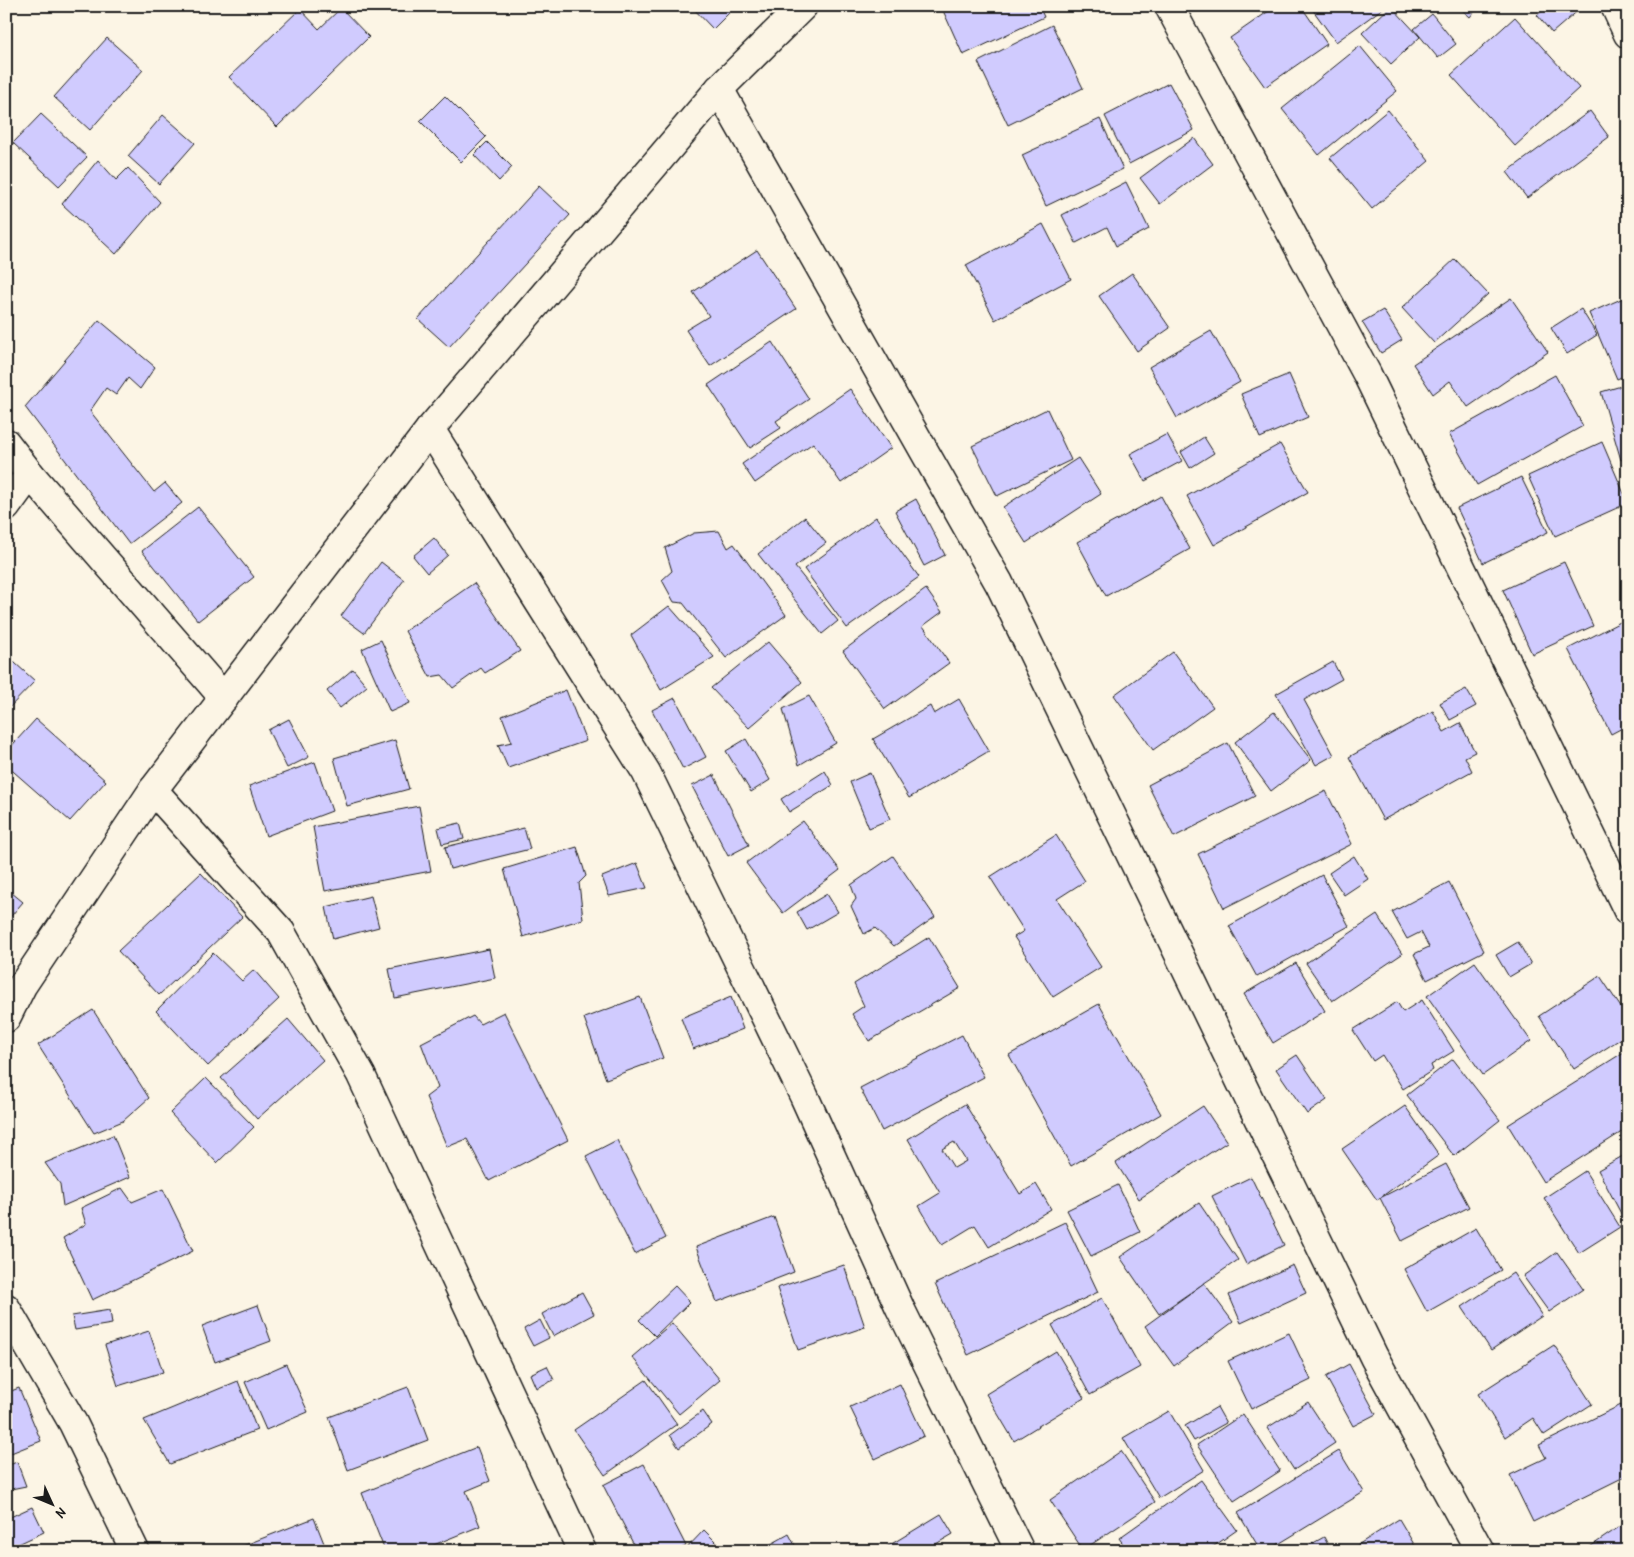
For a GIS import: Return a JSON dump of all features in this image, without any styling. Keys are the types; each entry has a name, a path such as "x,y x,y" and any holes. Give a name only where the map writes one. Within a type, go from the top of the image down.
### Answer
{"street":[{"path":"6,1018 22,986 153,790 430,429 719,89 803,6"},
{"path":"1169,6 1367,374 1628,911"},
{"path":"1615,6 1628,34"},
{"path":"719,89 999,583 1374,1357 1480,1551"},
{"path":"430,429 646,772 804,1096 900,1308 1020,1551"},
{"path":"6,442 30,474 224,698"},
{"path":"6,508 30,474"},
{"path":"153,790 281,932 361,1075 582,1551"},
{"path":"6,1308 73,1423 135,1551"}],"building":[{"path":"691,6 736,6 713,29"},
{"path":"941,6 1039,6 1044,17 963,55"},
{"path":"1276,6 1301,6 1327,44 1265,87 1230,38"},
{"path":"1310,6 1386,6 1336,42"},
{"path":"1391,6 1420,37 1391,64 1362,33"},
{"path":"1458,6 1479,6 1470,17"},
{"path":"1548,6 1579,6 1581,8 1552,33 1537,15"},
{"path":"341,8 369,37 277,127 229,77 300,9 319,29"},
{"path":"1432,14 1456,44 1438,58 1414,29"},
{"path":"1515,17 1579,88 1515,146 1451,75"},
{"path":"1052,25 1083,88 1008,125 978,62"},
{"path":"107,38 143,70 90,130 54,97"},
{"path":"1360,46 1397,91 1319,155 1282,109"},
{"path":"1169,83 1194,130 1129,164 1105,116"},
{"path":"445,96 486,137 461,162 420,121"},
{"path":"1388,110 1429,161 1372,209 1330,158"},
{"path":"1590,111 1609,137 1527,198 1507,172"},
{"path":"41,114 87,157 59,186 13,143"},
{"path":"163,115 195,143 159,184 128,156"},
{"path":"1100,119 1123,169 1046,206 1022,155"},
{"path":"1194,138 1213,164 1160,204 1140,178"},
{"path":"487,142 512,167 499,181 474,155"},
{"path":"98,160 116,180 128,168 160,202 116,254 62,204"},
{"path":"1126,182 1149,229 1116,246 1107,227 1076,243 1062,215"},
{"path":"539,186 570,215 449,347 418,319"},
{"path":"1043,224 1071,279 995,320 966,265"},
{"path":"757,250 796,309 710,366 686,330 709,316 693,292"},
{"path":"1455,259 1488,294 1434,343 1402,308"},
{"path":"1132,273 1170,328 1137,351 1099,296"},
{"path":"1628,296 1628,374 1617,379 1589,313"},
{"path":"1511,298 1548,352 1468,407 1450,381 1433,394 1413,364"},
{"path":"1581,309 1597,335 1567,354 1551,328"},
{"path":"1383,310 1402,340 1381,353 1362,322"},
{"path":"99,320 155,367 140,389 128,378 116,395 106,388 90,411 154,492 165,483 182,503 129,544 25,407"},
{"path":"1211,331 1240,382 1177,418 1149,367"},
{"path":"772,342 809,399 776,421 781,428 750,448 708,385"},
{"path":"1289,374 1308,417 1260,438 1241,394"},
{"path":"1555,375 1583,426 1477,485 1449,434"},
{"path":"1628,384 1628,458 1621,460 1601,392"},
{"path":"850,389 891,448 841,483 813,443 755,483 742,464"},
{"path":"1047,409 1071,460 997,496 972,446"},
{"path":"1167,434 1182,461 1145,481 1130,454"},
{"path":"1204,437 1214,453 1190,468 1181,452"},
{"path":"1602,442 1628,503 1555,536 1528,476"},
{"path":"1280,444 1308,492 1214,545 1187,496"},
{"path":"1078,458 1101,494 1026,543 1003,507"},
{"path":"1521,477 1548,532 1483,563 1457,508"},
{"path":"1161,496 1190,549 1106,596 1077,542"},
{"path":"916,499 945,555 924,566 895,511"},
{"path":"198,507 254,577 198,621 142,551"},
{"path":"805,517 826,543 795,567 838,621 822,634 758,554"},
{"path":"876,517 919,577 847,628 804,569"},
{"path":"719,531 728,548 734,544 786,615 726,658 683,603 674,602 662,580 672,571 665,548 694,533"},
{"path":"434,538 448,555 427,573 413,556"},
{"path":"381,562 404,580 364,633 341,616"},
{"path":"1564,562 1593,626 1532,654 1503,590"},
{"path":"474,583 520,651 485,673 481,668 453,688 442,675 430,677 405,631"},
{"path":"926,589 942,612 923,626 949,663 885,709 843,651"},
{"path":"669,606 714,657 661,690 631,635"},
{"path":"1628,618 1628,725 1611,734 1568,649"},
{"path":"381,640 410,703 390,712 362,649"},
{"path":"768,642 802,682 749,728 711,688"},
{"path":"1173,652 1213,707 1153,750 1114,695"},
{"path":"6,655 35,681 6,711"},
{"path":"1333,662 1342,679 1304,700 1334,755 1316,765 1276,694"},
{"path":"353,669 367,686 340,708 327,691"},
{"path":"1466,689 1476,706 1450,720 1440,703"},
{"path":"566,690 586,741 508,768 498,745 512,742 502,716"},
{"path":"809,696 836,743 799,765 783,709"},
{"path":"675,698 706,757 683,769 652,710"},
{"path":"959,699 989,751 909,798 873,739 930,706 934,714"},
{"path":"1433,711 1444,732 1460,723 1475,752 1465,757 1472,771 1383,820 1349,757"},
{"path":"1274,712 1311,760 1271,791 1235,742"},
{"path":"36,719 106,781 70,821 6,765 6,752"},
{"path":"289,719 309,757 287,768 268,730"},
{"path":"746,739 770,780 751,792 726,751"},
{"path":"395,740 409,789 347,806 334,758"},
{"path":"1228,743 1255,796 1174,837 1148,785"},
{"path":"315,762 332,811 266,836 249,786"},
{"path":"825,771 833,785 789,812 781,799"},
{"path":"870,773 890,819 869,828 850,782"},
{"path":"714,775 749,845 728,856 692,786"},
{"path":"1326,791 1352,844 1224,908 1198,854"},
{"path":"419,806 431,871 325,891 313,827"},
{"path":"803,821 840,870 783,913 746,863"},
{"path":"460,823 464,839 442,844 438,828"},
{"path":"524,828 530,849 450,869 445,847"},
{"path":"1056,835 1085,881 1057,899 1101,967 1053,997 1014,937 1024,931 990,877"},
{"path":"577,847 586,876 579,883 583,919 523,937 504,869"},
{"path":"893,856 935,917 894,946 875,928 864,934 851,906 856,899 851,885"},
{"path":"1354,856 1368,879 1344,895 1329,873"},
{"path":"637,863 647,888 609,896 602,877"},
{"path":"201,873 242,917 159,995 118,951"},
{"path":"1322,875 1349,926 1257,977 1229,926"},
{"path":"1449,882 1484,951 1427,980 1414,954 1429,947 1421,932 1407,939 1392,912"},
{"path":"6,888 23,902 6,922"},
{"path":"827,894 838,912 807,930 797,912"},
{"path":"371,896 379,927 333,939 326,907"},
{"path":"1377,915 1402,954 1332,1001 1306,963"},
{"path":"929,937 960,988 869,1041 852,1014 864,1006 854,984"},
{"path":"1518,942 1531,964 1509,977 1496,955"},
{"path":"489,949 495,978 395,998 389,969"},
{"path":"213,953 242,981 254,970 279,999 208,1066 156,1011"},
{"path":"1475,962 1531,1041 1483,1075 1427,996"},
{"path":"1296,963 1325,1011 1273,1043 1244,994"},
{"path":"1600,976 1628,1018 1628,1034 1574,1069 1539,1016"},
{"path":"640,997 663,1058 606,1079 584,1018"},
{"path":"731,997 743,1029 693,1049 681,1018"},
{"path":"1422,1000 1454,1051 1431,1065 1433,1070 1403,1089 1382,1055 1373,1061 1353,1030 1397,1002 1403,1012"},
{"path":"1099,1004 1161,1114 1071,1166 1009,1055"},
{"path":"93,1010 149,1098 123,1121 94,1133 38,1045"},
{"path":"504,1012 568,1140 489,1181 467,1139 447,1147 426,1097 438,1088 421,1043 473,1016 480,1024"},
{"path":"288,1019 323,1060 257,1119 221,1078"},
{"path":"962,1035 984,1077 882,1131 860,1088"},
{"path":"1624,1052 1628,1059 1628,1128 1543,1182 1508,1125"},
{"path":"1297,1055 1327,1100 1307,1114 1276,1069"},
{"path":"1453,1059 1500,1120 1454,1156 1407,1095"},
{"path":"206,1078 254,1127 217,1163 170,1113"},
{"path":"965,1104 1020,1194 1036,1184 1051,1209 989,1247 975,1225 942,1245 919,1206 940,1193 908,1139","holes":["954,1142 966,1161 954,1168 942,1149"]},
{"path":"1203,1106 1227,1142 1139,1199 1116,1163"},
{"path":"1405,1106 1439,1155 1377,1200 1342,1149"},
{"path":"113,1135 130,1177 63,1206 60,1184 45,1163"},
{"path":"617,1140 666,1238 635,1254 586,1156"},
{"path":"1628,1153 1628,1220 1625,1221 1598,1170"},
{"path":"1446,1164 1469,1207 1402,1241 1380,1198"},
{"path":"1585,1171 1620,1227 1579,1253 1544,1198"},
{"path":"1251,1177 1284,1245 1246,1264 1212,1196"},
{"path":"1118,1185 1140,1232 1091,1256 1067,1210"},
{"path":"122,1188 132,1202 163,1189 193,1251 92,1300 63,1238 86,1224 81,1208"},
{"path":"1199,1203 1238,1260 1159,1314 1120,1257"},
{"path":"774,1217 794,1272 717,1302 696,1247"},
{"path":"1065,1222 1098,1292 968,1355 935,1284"},
{"path":"1476,1228 1501,1270 1427,1312 1404,1269"},
{"path":"1557,1252 1583,1289 1549,1312 1523,1276"},
{"path":"844,1265 865,1327 798,1350 777,1288"},
{"path":"1293,1265 1306,1293 1241,1323 1229,1295"},
{"path":"1513,1273 1542,1316 1491,1350 1462,1307"},
{"path":"1204,1283 1233,1322 1174,1366 1145,1326"},
{"path":"675,1286 690,1302 655,1336 639,1320"},
{"path":"582,1292 594,1314 553,1336 542,1314"},
{"path":"1102,1298 1140,1367 1090,1395 1052,1325"},
{"path":"258,1305 271,1341 215,1362 202,1326"},
{"path":"110,1310 112,1324 75,1330 72,1316"},
{"path":"540,1320 549,1338 533,1346 524,1329"},
{"path":"672,1323 720,1380 679,1414 632,1357"},
{"path":"149,1331 163,1372 118,1386 105,1345"},
{"path":"1289,1333 1311,1380 1251,1409 1228,1361"},
{"path":"1554,1345 1592,1404 1544,1435 1533,1418 1505,1437 1478,1394"},
{"path":"1056,1351 1084,1398 1014,1441 986,1394"},
{"path":"286,1364 308,1412 266,1430 245,1382"},
{"path":"1349,1364 1376,1414 1353,1426 1326,1377"},
{"path":"547,1366 554,1380 536,1388 530,1374"},
{"path":"646,1380 677,1424 605,1475 574,1430"},
{"path":"238,1381 257,1430 170,1464 144,1420"},
{"path":"900,1384 924,1436 875,1459 850,1407"},
{"path":"408,1387 428,1440 348,1470 329,1417"},
{"path":"19,1388 41,1441 6,1455 6,1393"},
{"path":"1308,1402 1335,1443 1294,1470 1267,1428"},
{"path":"1621,1405 1628,1419 1628,1475 1533,1522 1510,1475 1546,1458 1539,1445"},
{"path":"1217,1407 1226,1423 1194,1441 1185,1426"},
{"path":"703,1411 712,1424 679,1448 670,1435"},
{"path":"1169,1411 1204,1470 1159,1498 1123,1438"},
{"path":"1243,1414 1280,1471 1234,1501 1197,1445"},
{"path":"477,1447 490,1481 466,1491 480,1526 419,1551 385,1551 362,1493"},
{"path":"1121,1451 1155,1502 1083,1550 1050,1500"},
{"path":"1339,1451 1364,1492 1267,1551 1261,1551 1238,1513"},
{"path":"17,1462 26,1486 6,1490 6,1466"},
{"path":"644,1464 686,1546 677,1551 637,1551 603,1485"},
{"path":"1201,1480 1237,1530 1207,1551 1128,1551 1119,1538"},
{"path":"32,1507 44,1532 10,1548 6,1541 6,1519"},
{"path":"941,1514 953,1534 924,1551 880,1551"},
{"path":"314,1518 327,1551 230,1551"},
{"path":"1399,1519 1418,1551 1348,1551"},
{"path":"1628,1521 1628,1551 1584,1551"},
{"path":"704,1530 725,1551 684,1551"},
{"path":"789,1534 798,1551 759,1551"},
{"path":"1324,1537 1331,1551 1299,1551"}]}
